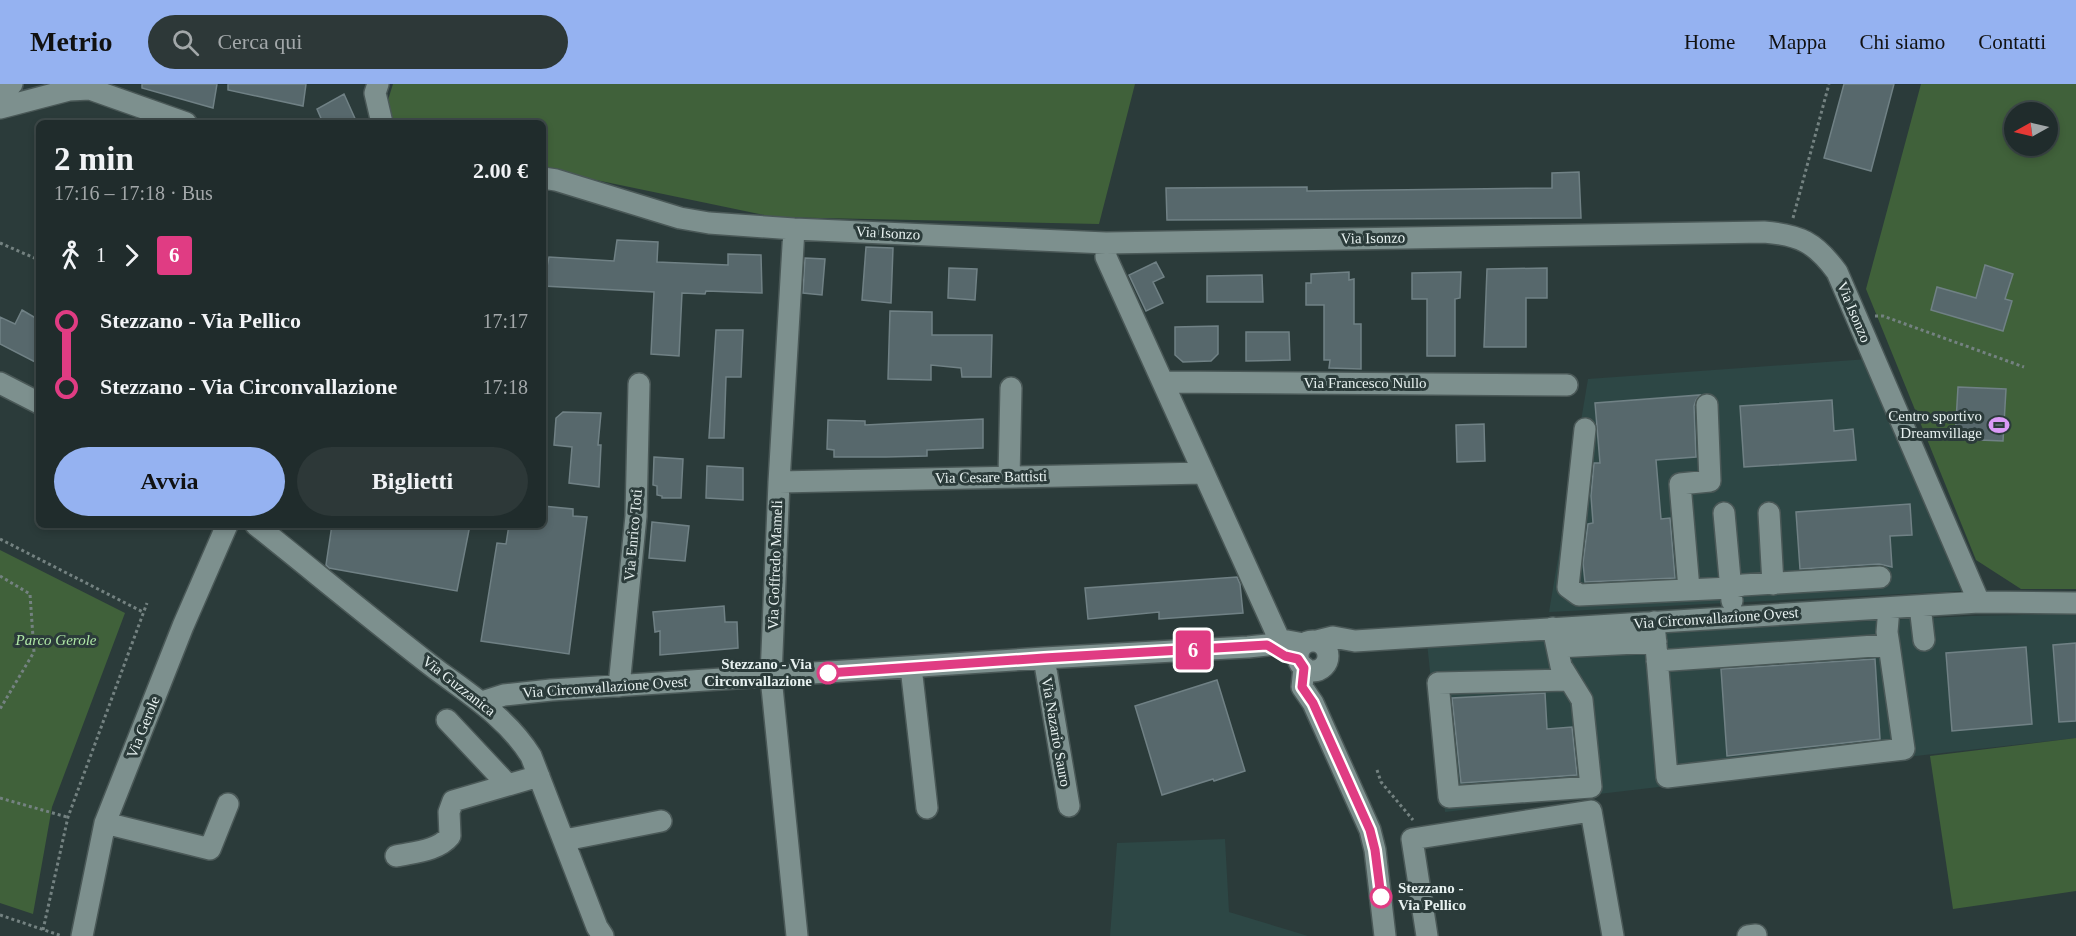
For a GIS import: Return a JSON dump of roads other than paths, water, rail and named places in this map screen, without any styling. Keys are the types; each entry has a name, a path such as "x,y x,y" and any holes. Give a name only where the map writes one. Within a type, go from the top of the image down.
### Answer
{"street":[{"path":"0,93 12,84"},
{"path":"0,108 91,86 178,120"},
{"path":"374,87 381,120"},
{"name":"Via Isonzo","path":"546,178 680,218 709,222 794,229 1106,243 1764,232 1788,234 1809,243 1824,254 1837,272 1979,602"},
{"name":"Via Goffredo Mameli","path":"794,229 778,482 771,677 797,936"},
{"path":"1106,243 1106,257 1204,473 1273,643"},
{"name":"Via Francesco Nullo","path":"1164,382 1567,385"},
{"path":"0,383 36,401"},
{"name":"Via Enrico Toti","path":"619,686 636,516 639,384"},
{"path":"1009,477 1011,388"},
{"path":"1689,589 1680,484 1710,481 1707,405"},
{"path":"1585,429 1568,587 1579,595 1730,588 1880,577"},
{"name":"Via Cesare Battisti","path":"778,482 1204,473"},
{"path":"1724,513 1733,617"},
{"path":"1768,513 1773,584"},
{"name":"Via Gerole","path":"82,936 105,823 183,626 226,528"},
{"name":"Via Guzzanica","path":"260,528 437,670 482,702 522,741 531,756 597,927 603,936"},
{"name":"Via Circonvallazione Ovest","path":"482,702 504,695 619,686 1273,643 1312,657 1333,637 1355,641 1555,637 1655,642 1733,617 1979,602 2076,603"},
{"path":"1920,606 1924,640"},
{"path":"1889,608 1887,632 1889,645 1904,749 1667,777 1655,642 1889,645"},
{"path":"1555,637 1561,666 1582,700 1591,787 1449,797 1438,683 1568,680"},
{"path":"1312,657 1324,680 1313,703 1370,830 1375,850 1385,936"},
{"name":"Via Nazario Sauro","path":"1044,658 1069,806"},
{"path":"911,667 927,808"},
{"path":"447,720 508,785"},
{"path":"396,856 440,846 447,840 450,836 449,812 453,801 539,776"},
{"path":"105,823 210,849 228,804"},
{"path":"1427,936 1412,839 1591,811 1613,936"},
{"path":"564,840 661,821"}],"place":[{"name":"Centro sportivo Dreamvillage","path":"1999,425"},
{"name":"Stezzano - Via Circonvallazione","path":"828,673"},
{"name":"Stezzano - Via Pellico","path":"1381,897"}],"park label":[{"name":"Parco Gerole","path":"56,640"}]}
